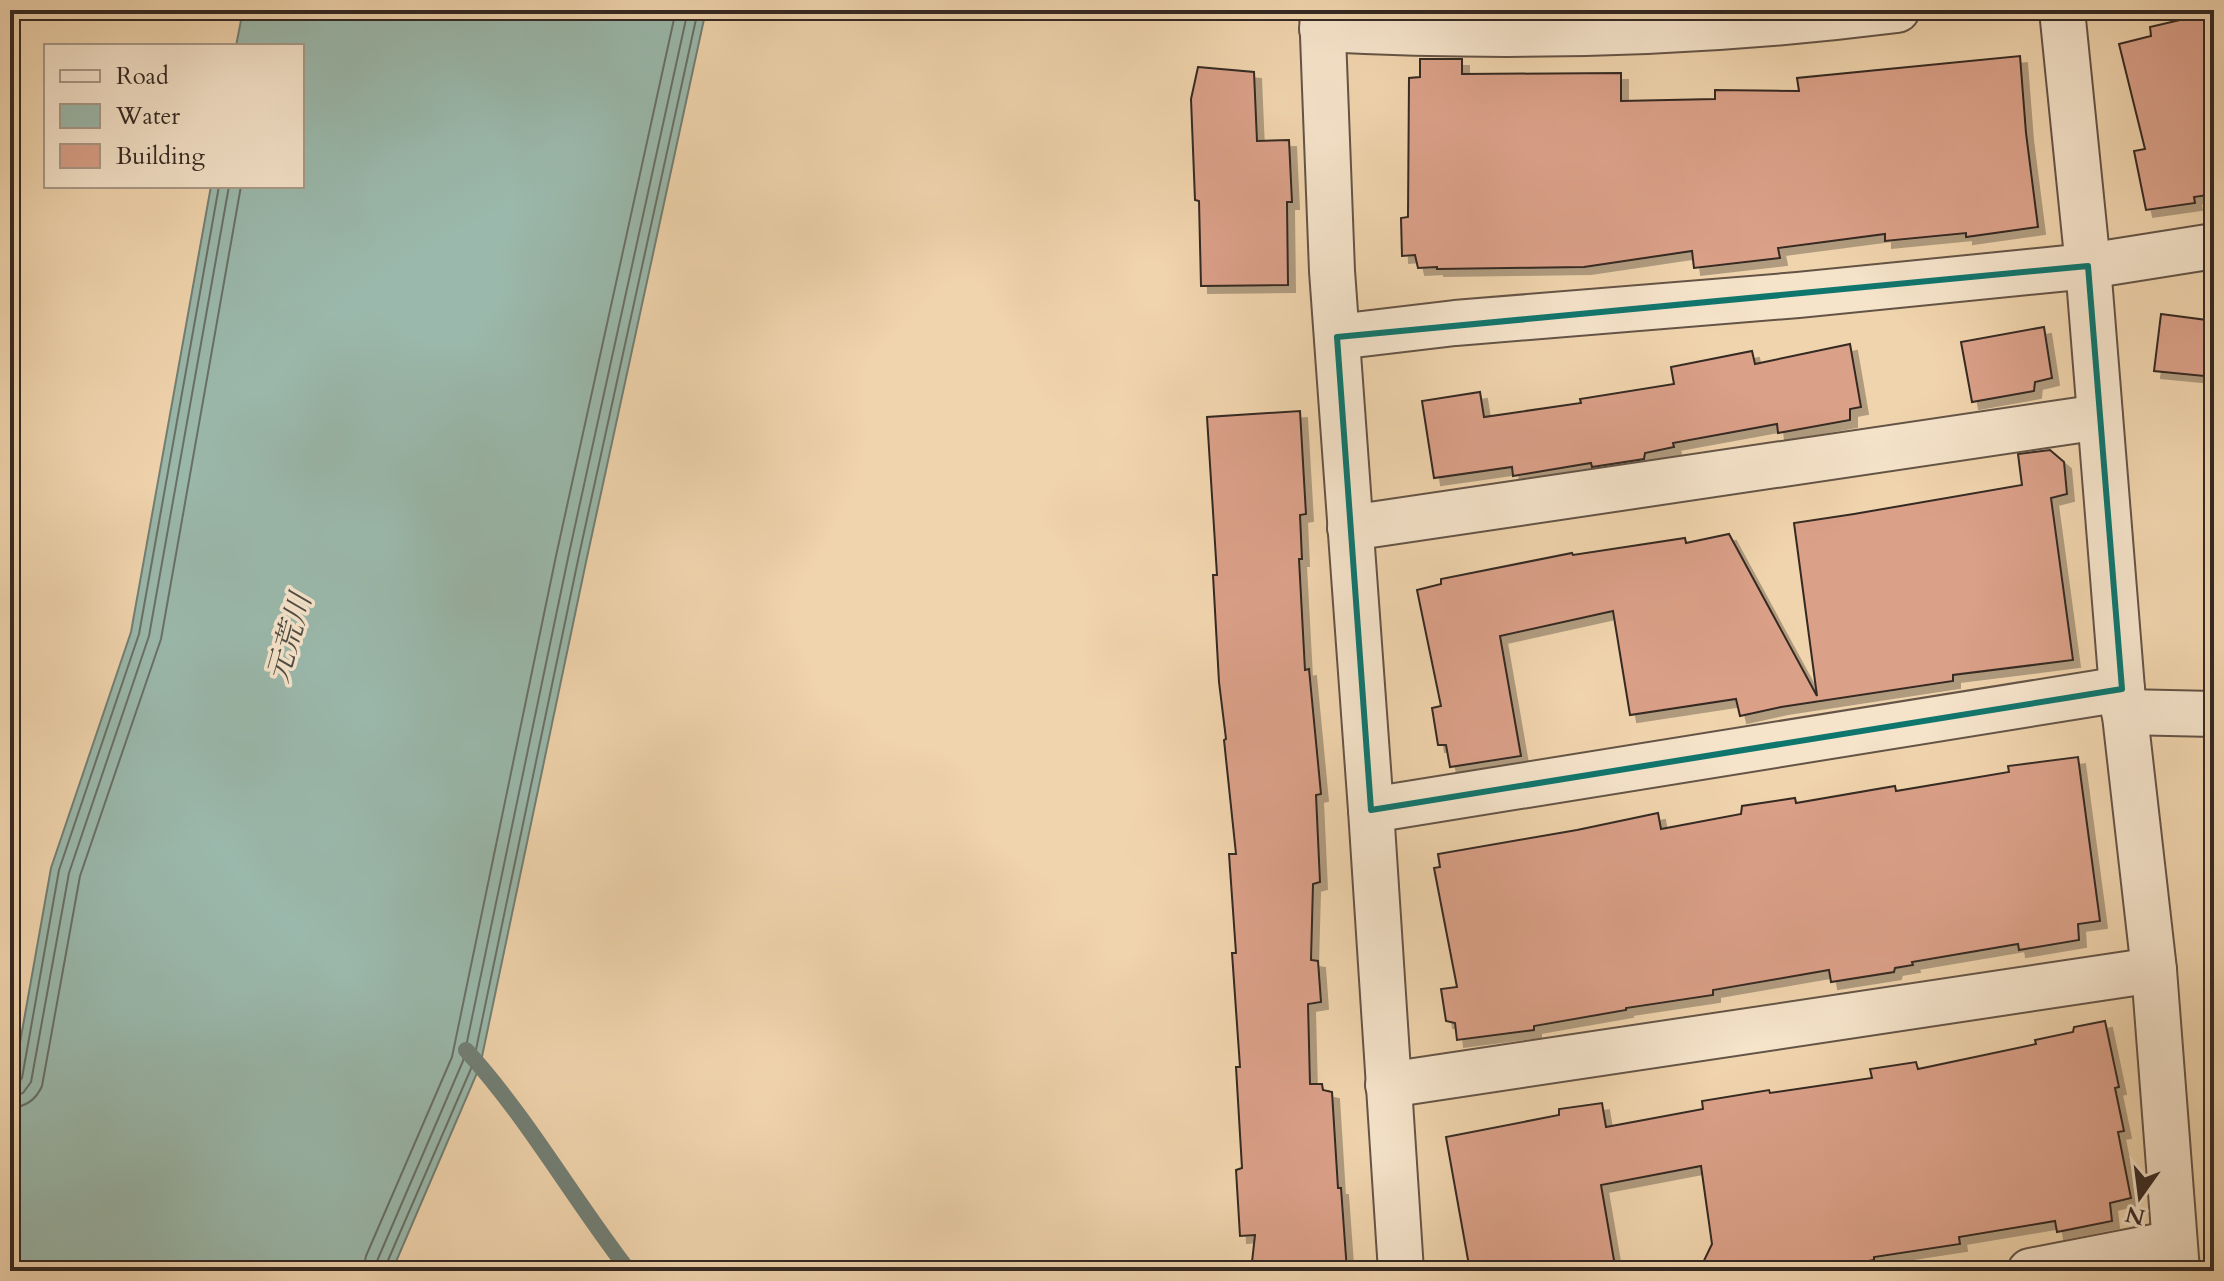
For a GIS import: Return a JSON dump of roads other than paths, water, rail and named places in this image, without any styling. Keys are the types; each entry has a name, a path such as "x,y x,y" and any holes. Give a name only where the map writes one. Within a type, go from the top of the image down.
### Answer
{"street":[{"path":"1401,1271 1332,271 1322,20 1421,35 1556,34 1809,21 1897,10"},
{"path":"2030,1271 2175,1257 2154,970 2123,700 2088,266 2062,10"},
{"path":"1337,337 1455,323 1798,295 2088,266 2214,246"},
{"path":"1350,528 2100,417"},
{"path":"1371,810 2123,700 2214,714"},
{"path":"1388,1085 2154,970"}],"water":[{"name":"元荒川","path":"243,10 706,10 480,1066 392,1271 10,1271 10,1099 51,868 131,632 211,188 304,188 304,44 236,44"}],"waterway":[{"path":"466,1050 510,1103 629,1271"}]}
